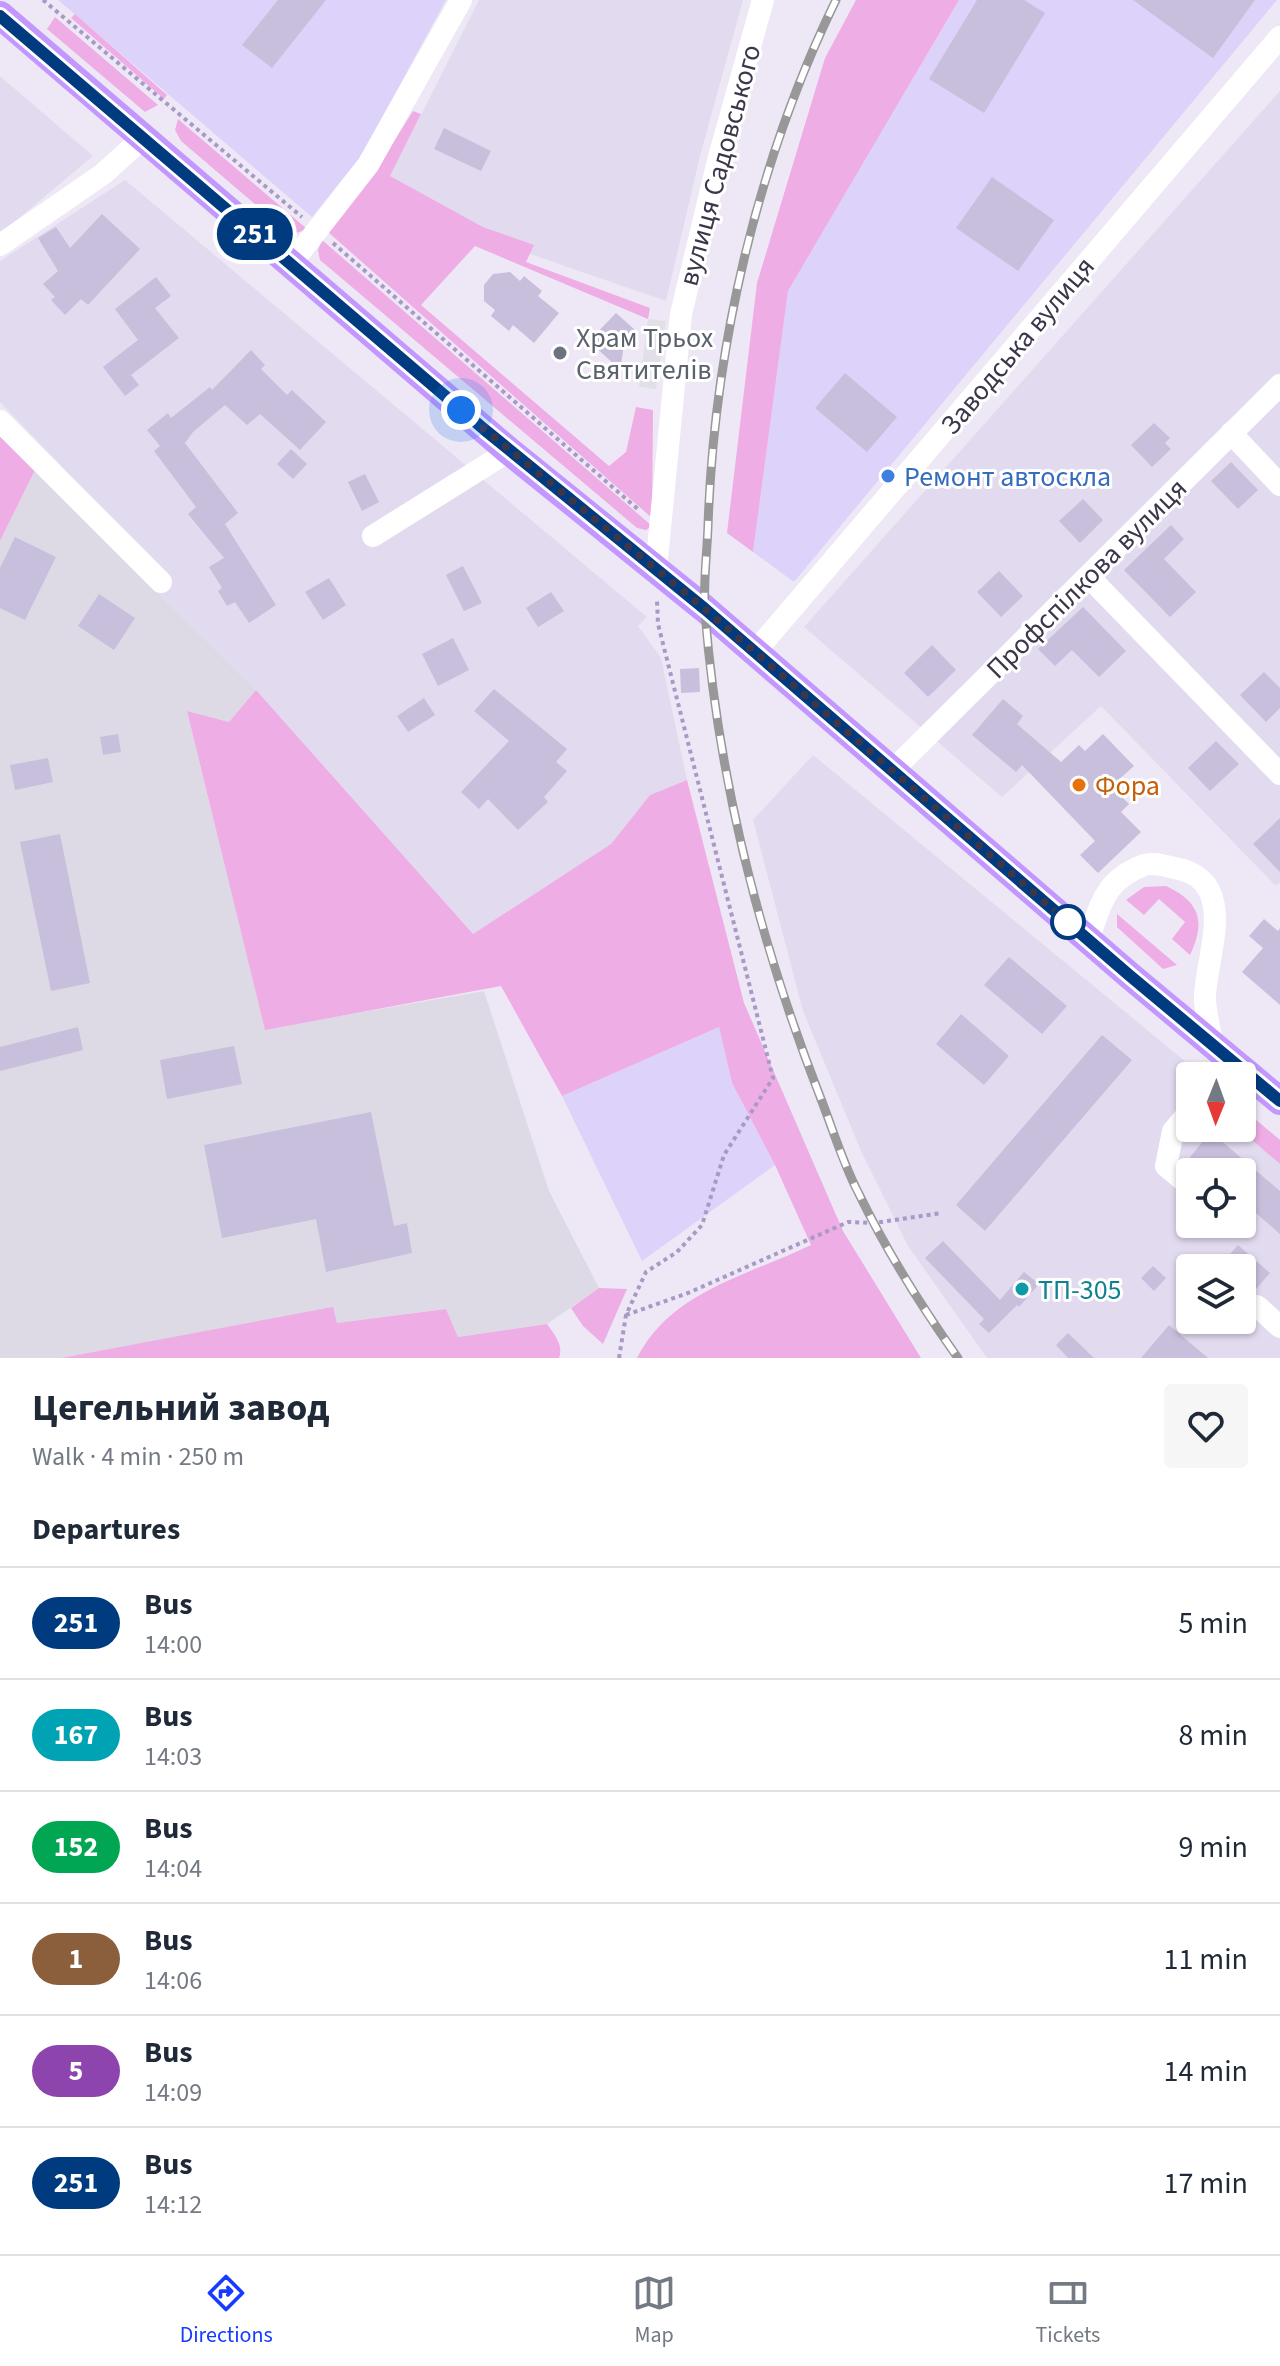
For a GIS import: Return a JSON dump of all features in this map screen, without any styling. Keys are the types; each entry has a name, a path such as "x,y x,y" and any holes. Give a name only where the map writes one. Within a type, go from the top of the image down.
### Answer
{"main road":[{"path":"0,15 145,136 290,265 509,451 656,569 893,770 1222,1060 1280,1101"}],"street":[{"path":"290,265 368,165 461,0"},
{"name":"вулиця Садовського","path":"656,569 681,314 719,157 763,0"},
{"name":"Заводська вулиця","path":"754,653 1280,37"},
{"path":"0,245 103,174 145,136"},
{"name":"Профспілкова вулиця","path":"893,770 1280,385"},
{"path":"0,421 161,582"},
{"path":"1231,433 1280,485"},
{"path":"373,536 509,451"},
{"path":"1088,576 1280,774"},
{"path":"1088,940 1105,890 1126,872 1150,863 1183,869 1204,884 1216,913 1205,1000 1222,1060"},
{"path":"1176,1127 1166,1166 1176,1174"},
{"path":"1257,1306 1280,1327"}],"path":[{"path":"43,0 318,230 660,528"},
{"path":"619,1358 626,1315 646,1272 677,1252 702,1225 724,1155 773,1078 658,624 656,569"},
{"path":"626,1315 688,1293 848,1222 874,1223 942,1213"}],"shaded area":[{"path":"58,0 446,0 361,156 312,217"},
{"path":"479,0 743,0 700,156 666,301 530,254 533,245 483,227 390,176"},
{"path":"856,0 959,0 788,291 753,552 727,533 757,283 825,58"},
{"path":"959,0 1277,0 794,582 753,552 788,291"},
{"path":"75,14 167,95 164,99 71,18"},
{"path":"55,17 158,105 145,112 47,29"},
{"path":"0,76 93,156 0,234"},
{"path":"1280,91 1280,883 1275,885 1101,706 1002,797 804,627"},
{"path":"413,111 421,114 390,176 483,227 534,245 526,262 650,308 648,319 475,246 421,305 609,466 626,452 636,407 653,410 652,518 328,232 376,170"},
{"path":"178,119 307,229 291,235 181,141 175,130"},
{"path":"125,180 647,617 638,626 661,658 687,780 650,795 611,844 473,934 256,690 157,591 170,579 0,402 0,261"},
{"path":"322,240 652,526 646,530 637,528 320,260 318,250"},
{"path":"648,319 666,321 656,389 639,387"},
{"path":"0,436 35,470 0,541"},
{"path":"35,470 256,690 229,722 187,711 265,1029 484,991 549,1191 599,1288 547,1324 458,1337 446,1309 337,1323 333,1308 61,1358 0,1358 0,541"},
{"path":"256,690 473,934 611,844 650,795 687,780 744,1003 843,1231 921,1358 637,1358 652,1335 690,1301 811,1245 775,1165 732,1083 719,1027 562,1096 501,986 265,1030 187,711 229,722"},
{"path":"813,755 1186,1062 1176,1062 1176,1142 1254,1142 1280,1164 1280,1358 987,1358 908,1246 861,1151 803,1011 753,820"},
{"path":"1166,886 1186,899 1197,914 1198,932 1190,955 1172,939 1185,922 1159,899 1144,915 1126,900 1144,887"},
{"path":"1117,914 1177,965 1163,969 1117,927"},
{"path":"719,1027 732,1083 775,1165 642,1261 562,1096"},
{"path":"1256,1120 1280,1140 1280,1164 1254,1142"},
{"path":"599,1288 627,1289 603,1344 583,1326 571,1308"},
{"path":"333,1307 337,1323 446,1309 458,1337 547,1324 558,1340 559,1358 61,1358"}],"building":[{"path":"278,0 326,0 272,68 242,45"},
{"path":"977,0 1024,0 1045,13 984,113 929,79"},
{"path":"1133,0 1255,0 1213,58"},
{"path":"444,128 491,151 481,171 434,149"},
{"path":"992,177 1054,220 1018,271 956,228"},
{"path":"102,214 140,249 88,305 81,299 65,315 51,300 55,297 43,284 58,271 38,238 56,227 70,248"},
{"path":"510,272 520,281 524,276 542,291 538,296 559,313 534,343 513,325 509,331 491,316 495,310 484,301 484,285 493,274"},
{"path":"156,277 171,296 155,308 179,338 131,375 139,385 125,396 103,367 138,340 115,309"},
{"path":"616,313 634,329 625,339 620,370 589,341"},
{"path":"251,350 265,365 261,369 287,395 292,390 326,422 300,450 260,414 247,425 225,405 193,432 185,443 238,513 225,524 276,605 249,623 235,602 227,606 218,591 222,588 209,567 224,558 188,514 196,507 154,451 160,446 147,430 168,413 171,418 210,387 212,390"},
{"path":"845,373 897,417 867,452 815,408"},
{"path":"1154,423 1170,438 1165,443 1171,449 1152,467 1131,445"},
{"path":"291,449 307,464 293,479 277,464"},
{"path":"1231,462 1258,490 1238,509 1211,481"},
{"path":"365,474 379,502 362,511 348,482"},
{"path":"1083,499 1103,520 1080,543 1059,521"},
{"path":"1171,525 1184,539 1164,559 1196,592 1170,617 1124,570"},
{"path":"15,537 56,557 25,620 0,608 0,568"},
{"path":"463,566 482,603 464,611 446,575"},
{"path":"999,571 1023,596 1001,617 977,592"},
{"path":"329,578 346,605 323,620 305,592"},
{"path":"551,592 564,611 538,627 526,608"},
{"path":"99,594 135,618 114,650 78,626"},
{"path":"1083,607 1126,651 1099,677 1072,650 1055,666 1038,649"},
{"path":"453,638 469,670 438,686 422,654"},
{"path":"932,645 956,670 928,697 904,673"},
{"path":"699,668 700,692 681,693 680,669"},
{"path":"1264,672 1280,688 1280,708 1266,722 1240,695"},
{"path":"494,689 567,749 556,762 567,771 544,797 548,802 518,830 488,799 479,809 461,792 509,741 474,711"},
{"path":"424,698 435,715 408,732 397,716"},
{"path":"1003,699 1023,716 1017,724 1061,762 1079,745 1085,751 1103,734 1134,766 1115,783 1120,788 1116,791 1129,804 1121,812 1141,832 1098,873 1080,855 1095,841 1022,765 1016,772 972,735"},
{"path":"118,734 121,752 103,755 100,737"},
{"path":"1216,741 1239,764 1210,791 1188,768"},
{"path":"48,758 53,782 15,790 10,765"},
{"path":"1280,818 1280,872 1253,844"},
{"path":"60,834 90,983 51,991 20,842"},
{"path":"1264,919 1278,931 1280,928 1280,1005 1242,972 1263,948 1249,936"},
{"path":"1009,957 1067,1006 1042,1034 984,985"},
{"path":"961,1014 1009,1056 984,1085 936,1044"},
{"path":"78,1027 83,1050 0,1071 0,1047"},
{"path":"1102,1035 1132,1060 985,1231 956,1205"},
{"path":"234,1046 242,1084 167,1099 160,1060"},
{"path":"371,1112 394,1226 407,1223 412,1253 326,1272 316,1219 222,1238 204,1145"},
{"path":"1203,1142 1223,1142 1241,1158 1191,1158"},
{"path":"1256,1170 1280,1191 1280,1234 1256,1213"},
{"path":"943,1241 1000,1300 1024,1272 1039,1284 1019,1307 1017,1305 989,1333 979,1324 984,1319 925,1258"},
{"path":"1238,1245 1248,1254 1230,1254"},
{"path":"1256,1261 1270,1273 1256,1289"},
{"path":"1153,1266 1166,1278 1154,1291 1141,1278"},
{"path":"1169,1325 1208,1358 1141,1358"},
{"path":"1068,1333 1094,1358 1068,1358 1056,1345"}],"railway":[{"path":"836,0 808,62 762,190 730,324 712,459 705,612 711,674 731,798 761,920 799,1040 843,1158 869,1214 905,1277 958,1358"}],"bus line":[{"name":"251","path":"0,16 161,150 290,265 485,430 705,609 1129,975 1280,1101"}],"place":[{"name":"Храм Трьох Святителів","path":"560,353"},
{"name":"Ремонт автоскла","path":"888,476"},
{"name":"Фора","path":"1079,785"},
{"name":"ТП-305","path":"1022,1289"}],"route":[{"path":"461,410 705,609 1070,924 1068,922"}]}
